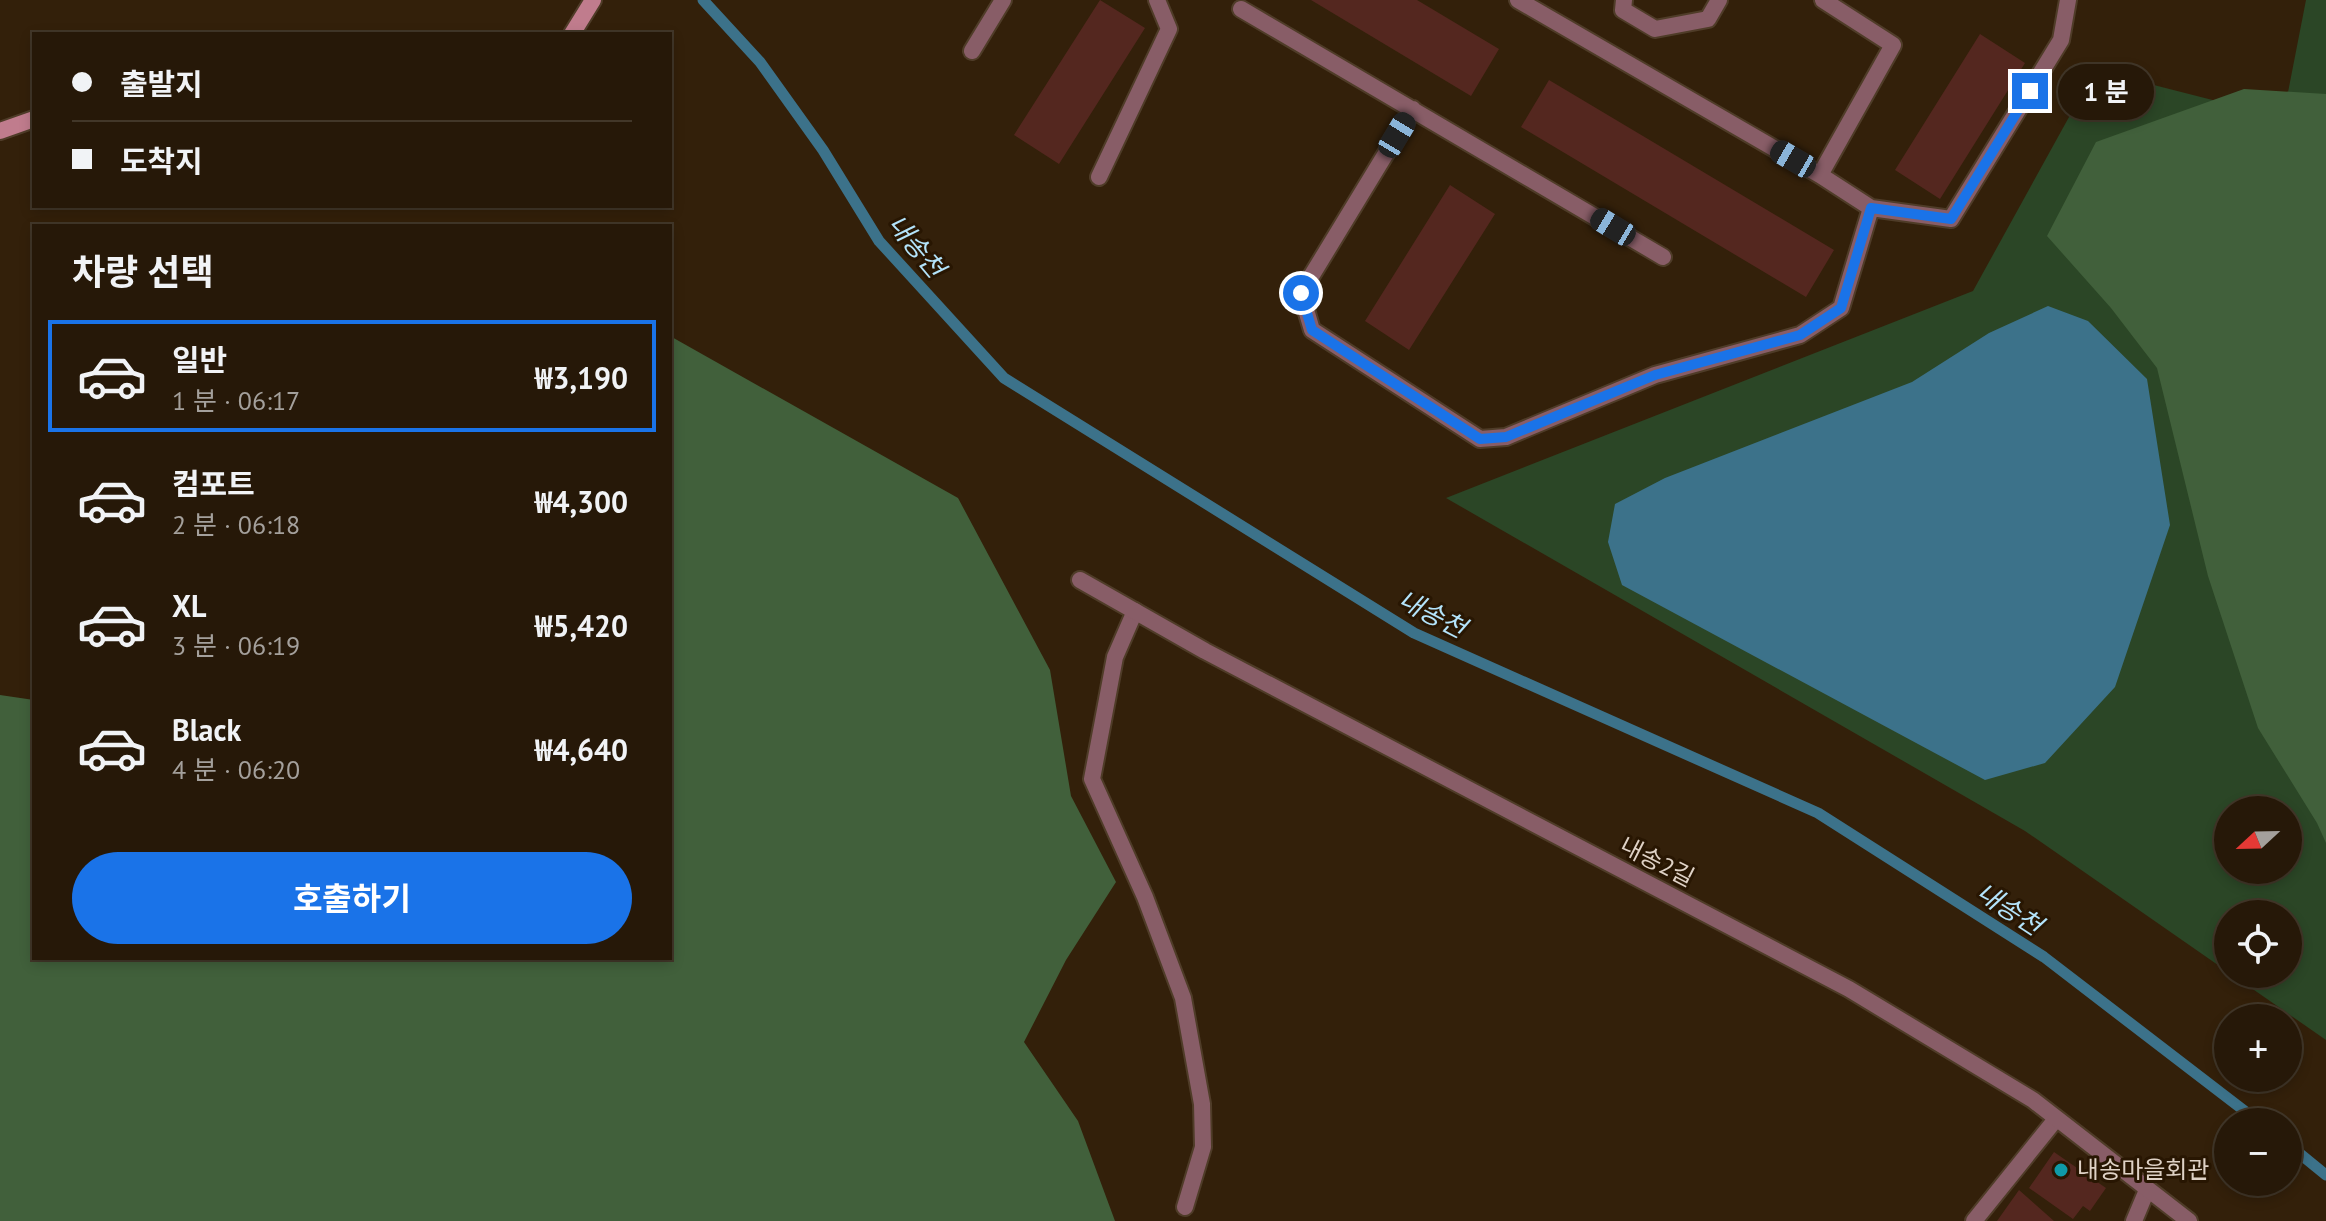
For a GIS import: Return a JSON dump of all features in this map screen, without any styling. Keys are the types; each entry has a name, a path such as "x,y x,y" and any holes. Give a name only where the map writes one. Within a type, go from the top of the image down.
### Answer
{"street":[{"path":"575,29 593,0"},
{"path":"972,51 1003,0"},
{"path":"1099,177 1169,29 1157,0"},
{"path":"1518,0 1820,175 1871,208 1951,219 2061,40 2068,0"},
{"path":"1624,0 1623,10 1655,29 1708,19 1719,0"},
{"path":"1820,175 1893,45 1823,0"},
{"path":"1241,9 1663,257"},
{"path":"1413,109 1301,293 1312,330 1480,439 1506,437 1655,375 1800,335 1841,308 1871,208"},
{"path":"0,131 32,120"},
{"name":"내송2길","path":"1080,580 1233,666 1849,989 2033,1100 2189,1221"},
{"path":"1135,611 1115,657 1092,779 1145,897 1183,998 1202,1104 1203,1147 1185,1207"},
{"path":"1974,1221 2056,1119"},
{"path":"2134,1221 2147,1190"}],"green space":[{"path":"2306,0 2326,0 2326,1040 2302,1023 2302,1004 2274,1004 2251,988 2302,988 2302,900 2214,900 2214,962 2025,831 1446,498 1973,291 2095,70 2283,118"},
{"path":"2244,89 2326,94 2326,843 2302,796 2258,728 2208,576 2157,368 2111,308 2047,236 2096,142"},
{"path":"672,337 958,498 1050,670 1071,796 1116,882 1066,960 1024,1042 1078,1121 1115,1221 0,1221 0,695 32,700 32,960 672,960"}],"water":[{"path":"2048,306 2088,321 2147,379 2170,525 2115,687 2045,763 1985,780 1622,585 1608,542 1615,504 1665,478 1912,382 1989,333"}],"building":[{"path":"1100,0 1145,28 1059,164 1014,135"},
{"path":"1311,0 1417,0 1499,49 1471,96"},
{"path":"1980,34 2025,63 1940,199 1895,170"},
{"path":"1549,80 1834,250 1806,297 1521,127"},
{"path":"1450,185 1495,214 1409,350 1365,321"},
{"name":"내송마을회관","path":"2054,1152 2106,1188 2090,1211 2083,1206 2073,1219 2029,1188"},
{"path":"2019,1190 2054,1221 1997,1221"}],"waterway":[{"name":"내송천","path":"703,0 760,62 823,150 879,241 1004,378 1414,633 1818,813 2044,957 2241,1108"},
{"name":"내송천","path":"2302,1155 2326,1175"}],"place":[{"name":"내송마을회관","path":"2061,1170"}],"route":[{"path":"1301,293 1312,330 1480,439 1506,437 1655,375 1800,335 1841,308 1871,208 1951,219 2030,91"}]}
